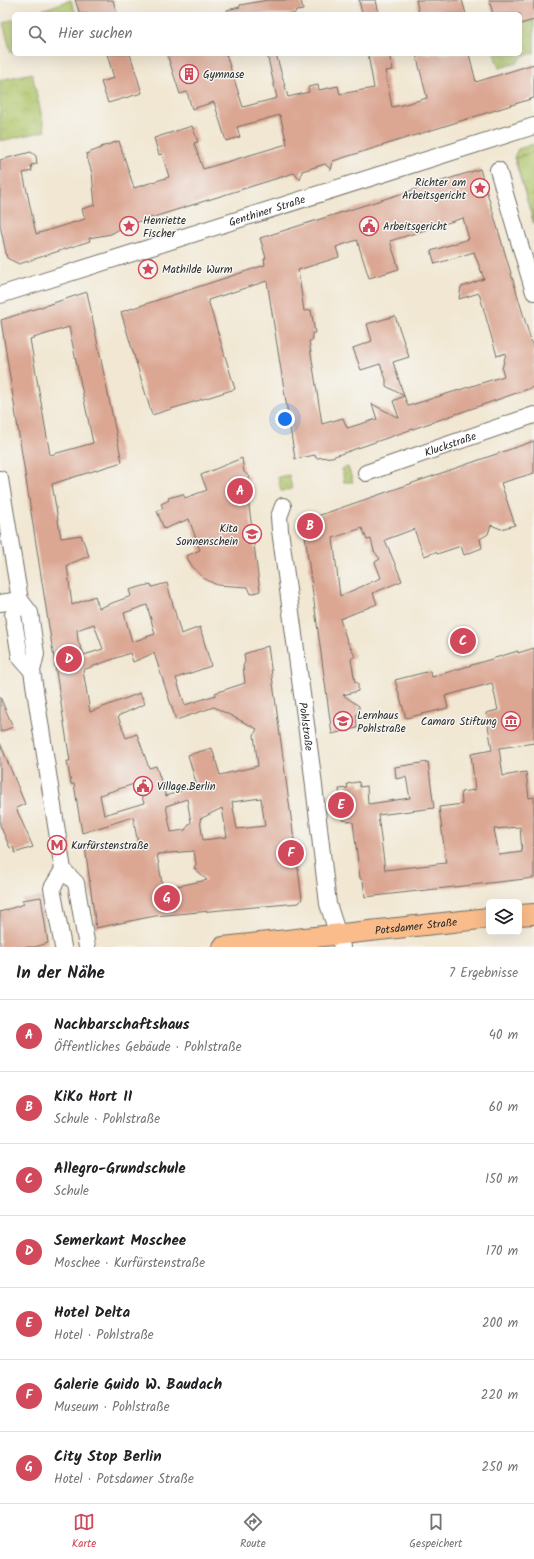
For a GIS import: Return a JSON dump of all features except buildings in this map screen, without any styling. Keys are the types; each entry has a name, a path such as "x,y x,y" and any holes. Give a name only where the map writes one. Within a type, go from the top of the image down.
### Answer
{"main road":[{"path":"522,915 534,914"},
{"name":"Potsdamer Straße","path":"224,947 339,941 486,918"}],"street":[{"name":"Genthiner Straße","path":"0,295 534,126"},
{"path":"498,170 534,292"},
{"name":"Kluckstraße","path":"366,473 534,415"},
{"path":"0,479 20,600 13,615 20,656 32,671 63,870 76,884 87,947"},
{"name":"Pohlstraße","path":"283,506 279,517 280,530 312,769 328,904 339,941"},
{"path":"0,603 20,600"},
{"path":"63,870 52,888 63,947"}],"green space":[{"path":"71,0 75,12 36,12"},
{"path":"12,20 11,53 3,23"},
{"path":"534,20 534,53 522,56 522,23"},
{"path":"495,56 522,56 517,63 499,68"},
{"path":"32,73 45,131 0,141 0,80"},
{"path":"534,144 534,224 514,157 518,149"},
{"path":"534,152 534,224 515,158"},
{"path":"348,467 353,482 344,482 342,469"},
{"path":"289,475 292,489 281,491 278,477"}],"place":[{"name":"Gymnase","path":"189,74"},
{"name":"Richter am Arbeitsgericht","path":"480,188"},
{"name":"Henriette Fischer","path":"129,226"},
{"name":"Arbeitsgericht","path":"369,226"},
{"name":"Mathilde Wurm","path":"148,269"},
{"name":"Nachbarschaftshaus","path":"240,491"},
{"name":"KiKo Hort II","path":"310,526"},
{"name":"Kita Sonnenschein","path":"252,534"},
{"name":"Allegro-Grundschule","path":"463,641"},
{"name":"Semerkant Moschee","path":"69,659"},
{"name":"Lernhaus Pohlstraße","path":"343,721"},
{"name":"Camaro Stiftung","path":"511,721"},
{"name":"Village.Berlin","path":"143,786"},
{"name":"Hotel Delta","path":"341,805"},
{"name":"Kurfürstenstraße","path":"57,845"},
{"name":"Galerie Guido W. Baudach","path":"291,853"},
{"name":"City Stop Berlin","path":"167,898"}]}
